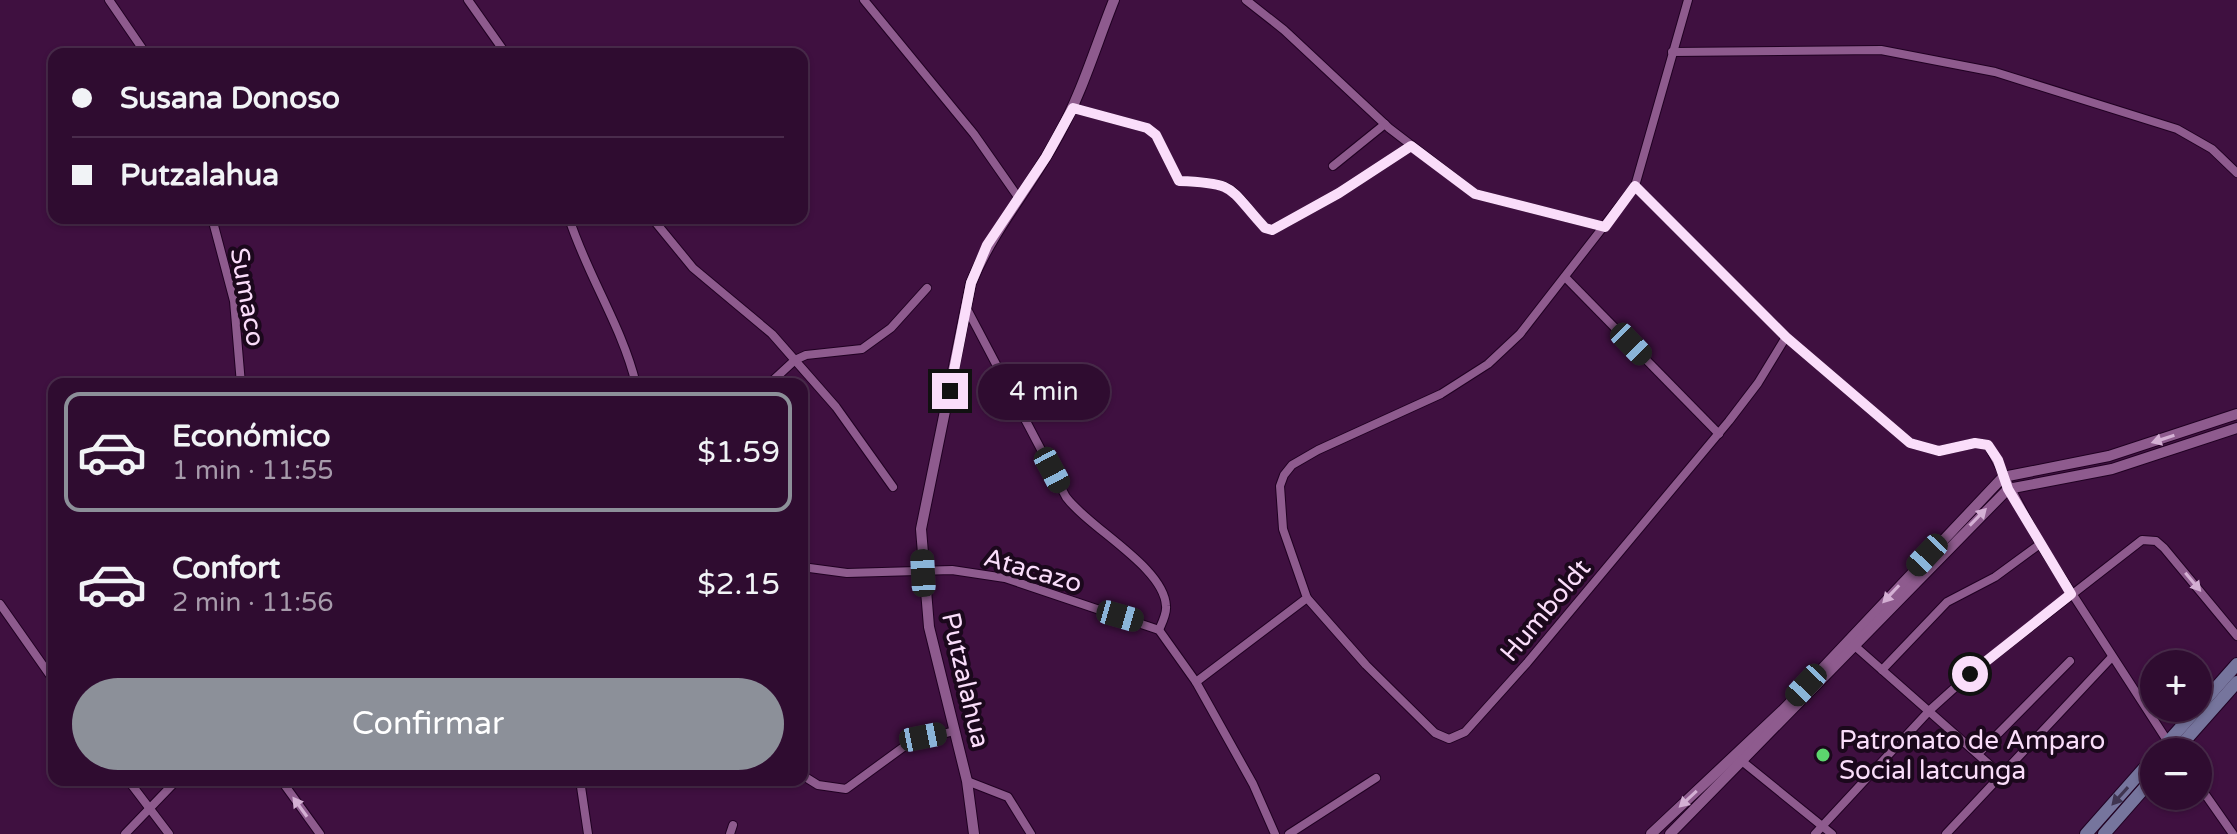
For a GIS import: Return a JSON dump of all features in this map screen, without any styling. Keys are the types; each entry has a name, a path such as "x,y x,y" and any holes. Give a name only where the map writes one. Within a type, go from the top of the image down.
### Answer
{"main road":[{"path":"2212,692 2237,664"},
{"path":"2183,738 2237,682"},
{"path":"2086,834 2140,773"},
{"path":"2104,834 2140,793"}],"street":[{"path":"109,0 142,48"},
{"path":"468,0 502,48"},
{"path":"864,0 974,134 1018,197"},
{"name":"Putzalahua","path":"974,834 967,781 929,627 921,529 971,283 987,245 1046,157 1073,108 1114,0"},
{"path":"1246,0 1284,30 1385,124 1475,194 1605,227"},
{"path":"1196,682 1307,598 1283,529 1280,486 1292,465 1441,394 1488,364 1520,334 1635,186 1688,0"},
{"path":"1672,52 1881,50 1995,72 2177,129 2212,149 2237,173"},
{"path":"1073,108 1147,128 1156,135 1179,181 1224,184 1236,193 1265,228 1272,230 1339,193 1411,146"},
{"path":"1333,166 1385,124"},
{"path":"1635,186 1786,337 1910,443 1939,451 1975,443 1988,445 1998,460 2008,489 2040,544 2111,658 2166,738"},
{"name":"Sumaco","path":"214,224 234,301 240,378"},
{"path":"571,224 583,262 625,347 634,378"},
{"path":"657,224 693,268 772,334 836,407 893,487"},
{"path":"1565,277 1719,434"},
{"path":"776,378 795,360 862,349 891,328 927,288"},
{"path":"967,309 1066,497 1160,588 1167,608 1159,630 1196,682 1253,784 1275,834"},
{"name":"Humboldt","path":"1307,598 1366,665 1435,733 1449,739 1465,732 1527,663 1719,434 1758,383 1786,337"},
{"path":"1651,834 1786,707 2003,477 2109,456 2237,414"},
{"path":"1670,834 2008,489 2112,469 2237,428"},
{"path":"1815,834 1930,710 2142,540 2156,541 2164,548 2237,636"},
{"path":"1882,670 1947,602 1995,577 2040,544"},
{"name":"Atacazo","path":"808,568 847,573 952,570 1005,578 1159,630"},
{"path":"0,604 48,672"},
{"path":"1856,647 2000,774"},
{"path":"1946,834 2111,658"},
{"path":"1978,754 2070,661"},
{"path":"808,779 818,785 846,789 909,743 954,731"},
{"path":"1743,762 1832,834"},
{"path":"1289,834 1376,778"},
{"path":"967,781 1008,797 1031,834"},
{"path":"133,786 169,834"},
{"path":"125,834 171,786"},
{"path":"285,786 320,834"},
{"path":"581,786 588,834"},
{"path":"2212,804 2233,834"}],"place":[{"name":"Patronato de Amparo Social latcunga","path":"1823,755"}],"route":[{"path":"950,391 971,283 987,245 1046,157 1073,108 1147,128 1156,135 1179,181 1224,184 1236,193 1265,228 1272,230 1339,193 1411,146 1475,194 1496,202 1605,227 1635,186 1786,337 1881,414 1910,443 1939,451 1975,443 1988,445 1998,460 2008,489 2071,594 1970,674"}]}
